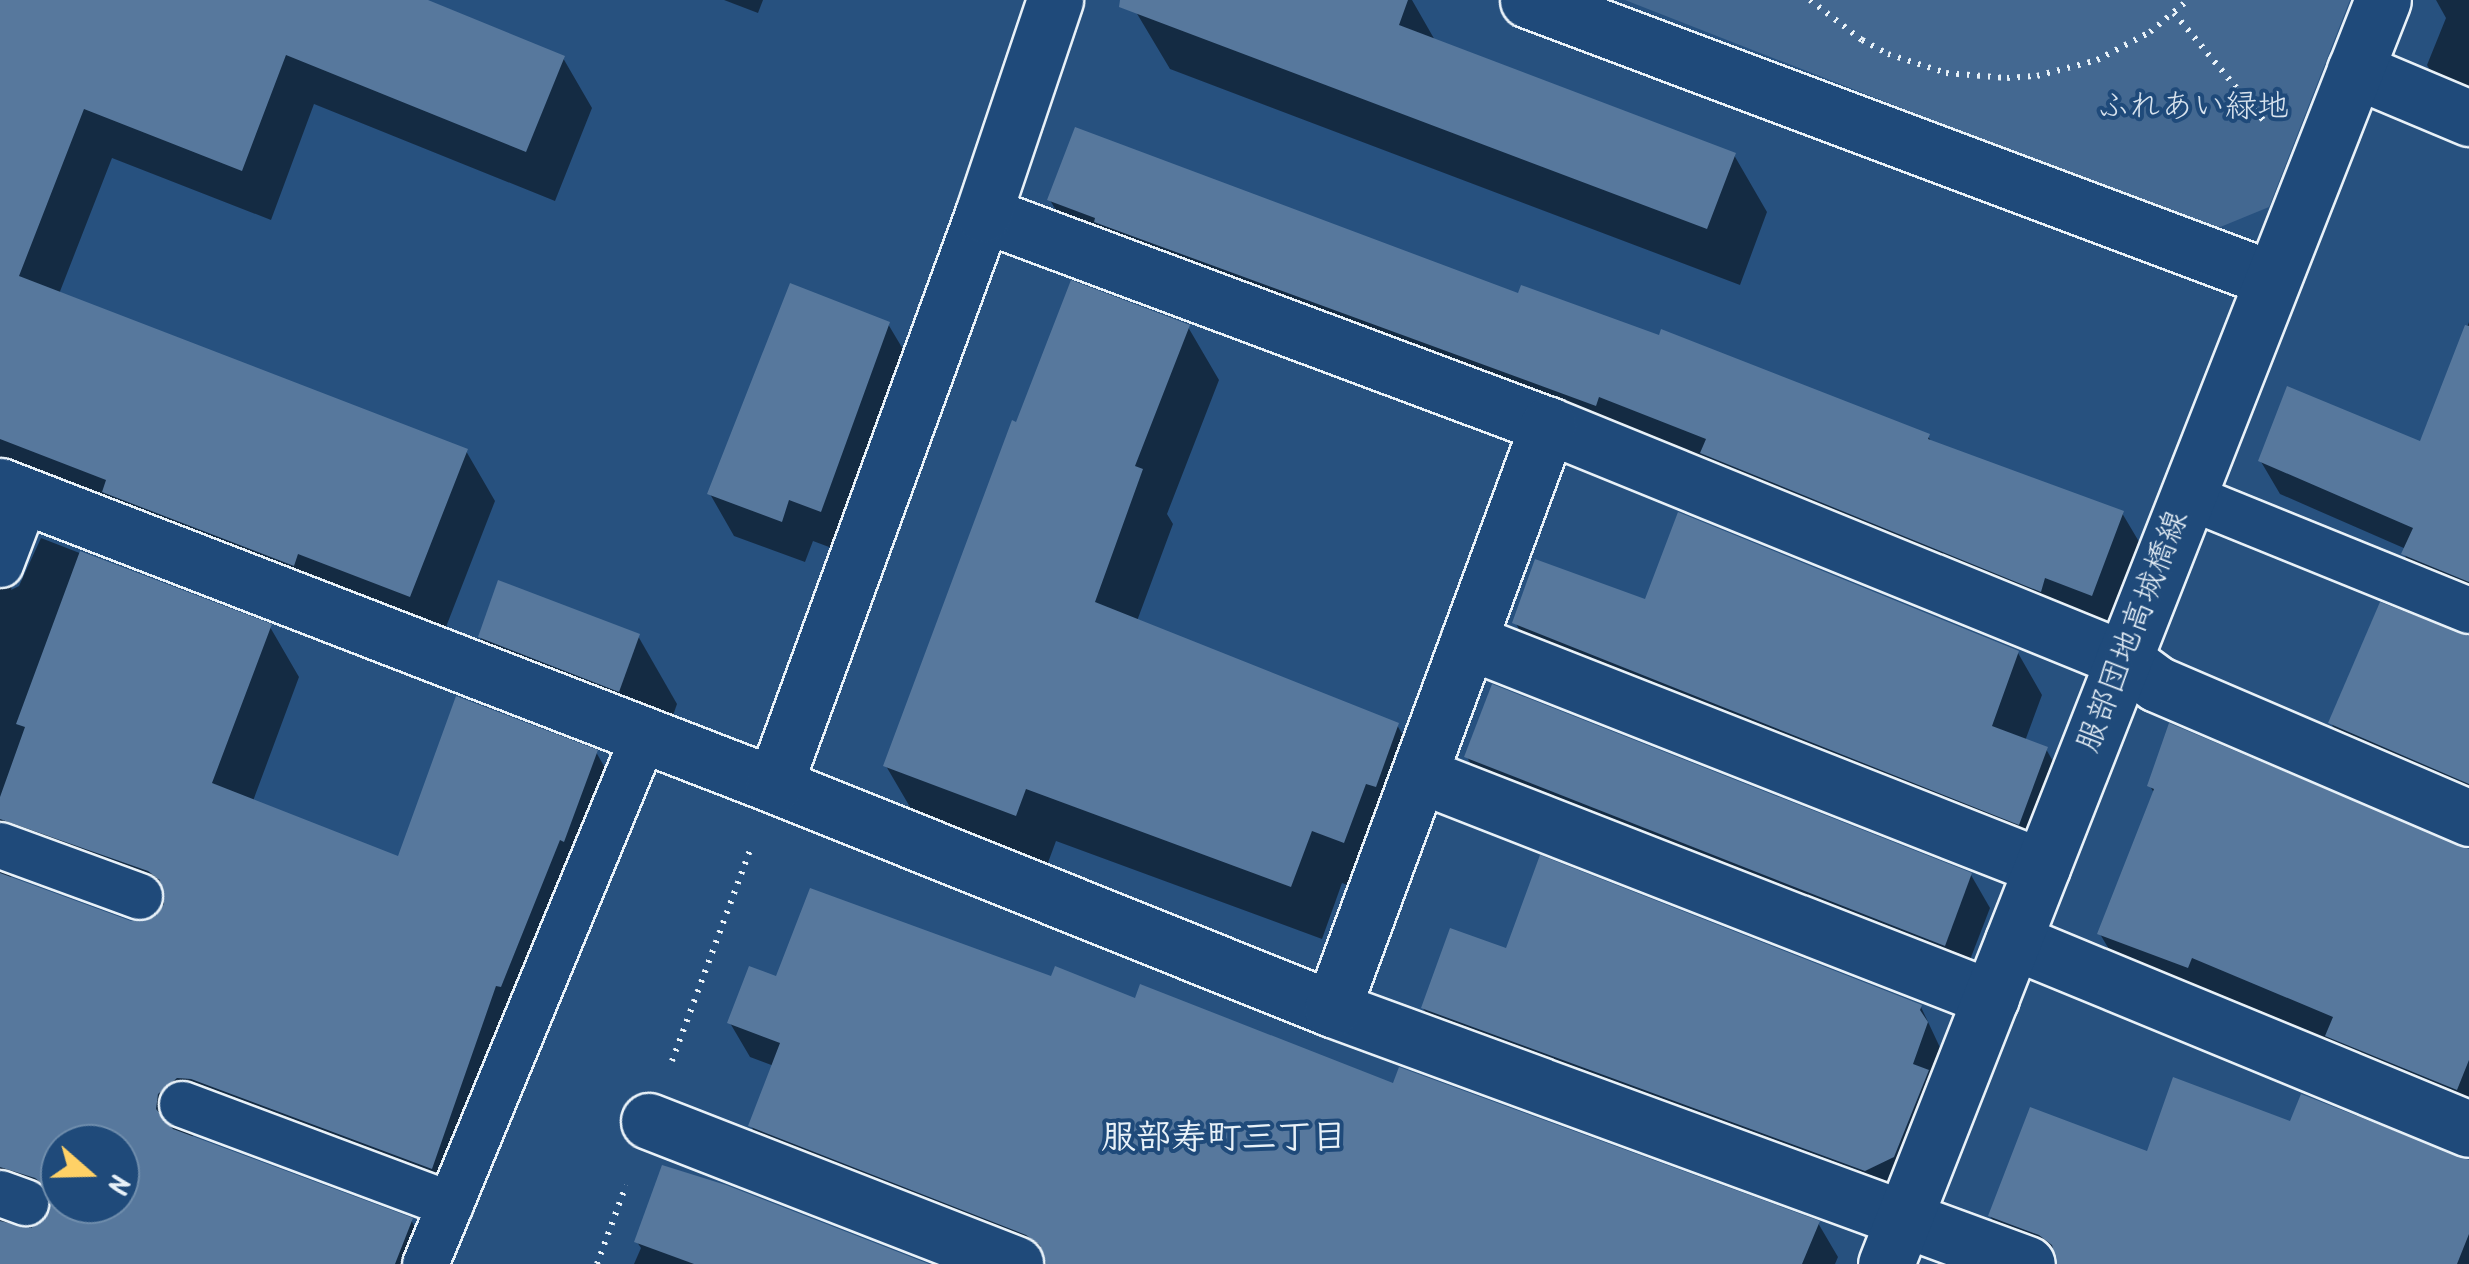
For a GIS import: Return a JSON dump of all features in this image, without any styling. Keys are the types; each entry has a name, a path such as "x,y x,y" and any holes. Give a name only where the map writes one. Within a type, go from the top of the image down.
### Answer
{"street":[{"path":"774,786 984,214 1054,0"},
{"path":"1528,0 2272,279"},
{"name":"服部団地高城橋線","path":"1895,1240 2382,0"},
{"path":"2355,70 2469,118"},
{"path":"984,214 1548,425 2124,658 2157,684 2469,818"},
{"path":"1332,1009 1548,425"},
{"path":"13,491 774,786 1895,1240 2027,1264"},
{"path":"1468,641 2042,867"},
{"path":"1420,775 1991,998"},
{"path":"2012,942 2469,1129"},
{"path":"649,1121 1015,1264"}],"lane":[{"path":"0,564 13,491"},
{"path":"2188,496 2469,610"},
{"path":"425,1264 644,735"},
{"path":"0,846 139,896"},
{"path":"182,1104 450,1204"}],"path":[{"path":"1810,0 1862,40 1888,54 1976,78 2037,76 2096,60 2174,13 2188,0"},
{"path":"2174,13 2311,176"},
{"path":"596,1264 774,786"}],"green space":[{"name":"ふれあい緑地","path":"1625,0 2350,0 2269,207 2213,230"}],"building":[{"path":"0,0 428,0 565,56 526,152 286,55 242,171 84,109 19,276 468,449 410,597 298,554 294,566 102,492 106,480 0,439"},
{"path":"1120,0 1408,0 1399,25 1736,153 1707,229 1119,7"},
{"path":"1075,127 1518,293 1521,285 1659,335 1661,329 1930,434 1928,439 2124,511 2092,596 2045,578 2041,592 1700,453 1706,439 1599,397 1596,406 1094,222 1095,218 1047,200"},
{"path":"1071,280 1190,325 1135,466 1143,469 1095,602 1399,723 1376,787 1366,784 1344,843 1312,831 1291,887 1026,789 1016,816 883,766 1012,420 1016,422"},
{"path":"790,283 890,322 821,512 789,500 782,522 707,494"},
{"path":"2465,325 2469,326 2469,582 2401,554 2413,528 2258,461 2287,386 2420,441"},
{"path":"1678,512 2019,651 1992,726 2048,747 2019,825 1512,623 1535,559 1645,599"},
{"path":"80,551 272,624 212,783 398,856 456,696 598,750 564,842 560,840 501,987 496,986 432,1169 191,1079 177,1078 158,1094 156,1109 173,1129 413,1218 395,1264 0,1264 0,1221 31,1228 40,1223 140,1224 140,1124 40,1124 40,1182 0,1167 0,873 131,921 155,917 164,904 160,880 148,871 0,819 0,797 25,727 16,724"},
{"path":"498,580 640,634 619,692 478,637"},
{"path":"2380,602 2469,636 2469,784 2328,723"},
{"path":"1492,684 1972,873 1945,946 1464,757"},
{"path":"2169,723 2469,849 2469,1060 2457,1090 2325,1036 2333,1017 2192,958 2188,968 2097,934 2154,789 2147,786"},
{"path":"1540,855 1922,1005 1920,1010 1928,1022 1913,1064 1929,1070 1894,1157 1865,1171 1421,1008 1450,928 1506,948"},
{"path":"810,888 1051,976 1055,966 1135,998 1140,984 1393,1083 1399,1067 1820,1221 1802,1264 1046,1264 1040,1245 1026,1235 748,1126 780,1043 727,1023 749,966 776,976"},
{"path":"2173,1077 2290,1121 2301,1094 2469,1160 2469,1234 2457,1264 2057,1264 2052,1245 2039,1235 1988,1216 2030,1107 2147,1151"},
{"path":"662,1165 726,1185 929,1264 694,1264 634,1242"}],"district":[{"name":"服部寿町三丁目","path":"1224,1139"}]}
